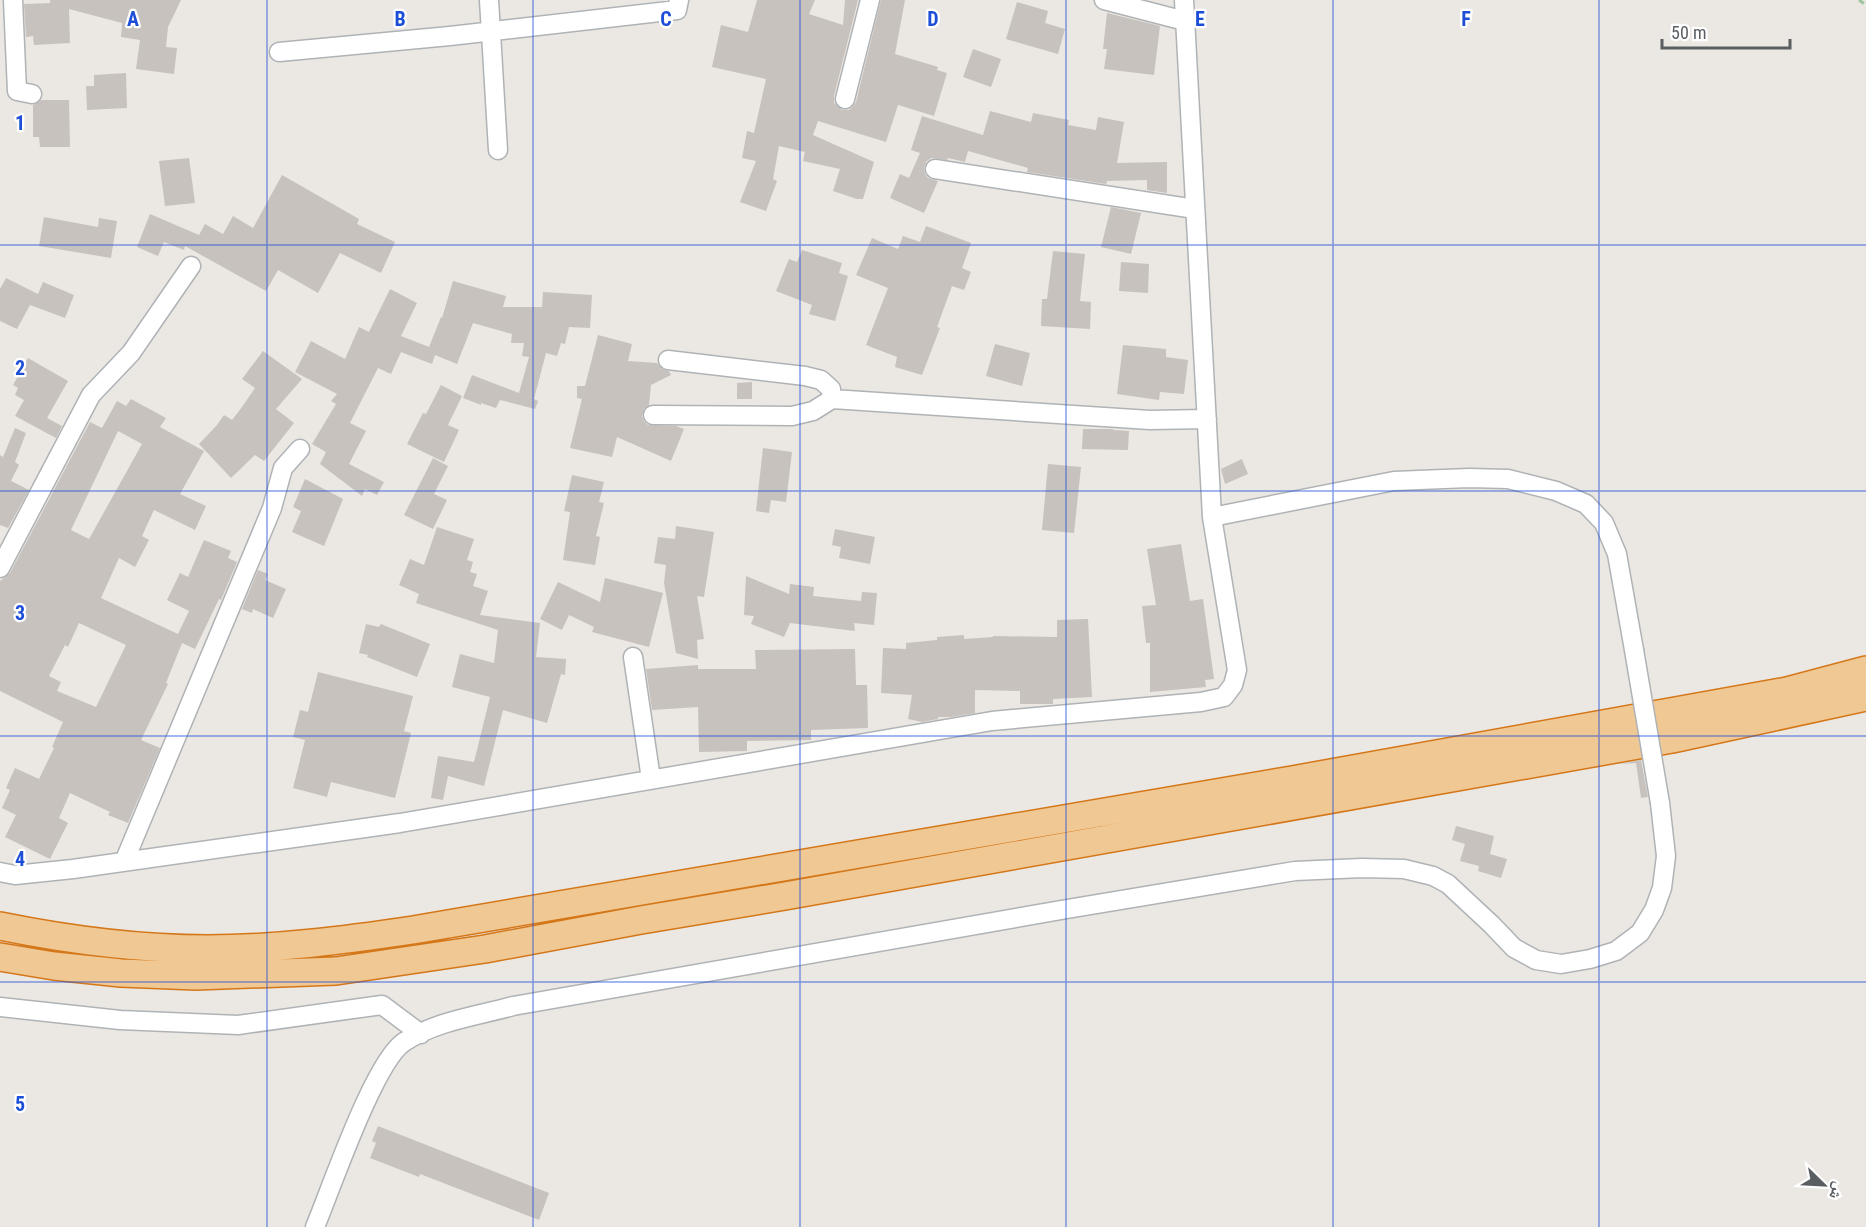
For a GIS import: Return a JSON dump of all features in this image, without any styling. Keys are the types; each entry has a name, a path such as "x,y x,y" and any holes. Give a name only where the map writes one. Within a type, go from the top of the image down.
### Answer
{"highway":[{"path":"0,926 49,936 165,948 251,948 325,943 425,928 1292,780 1775,693 1866,670"},
{"path":"0,957 54,966 121,973 196,976 336,971 485,949 1649,743 1866,697"}],"street":[{"path":"13,0 18,91 32,94"},
{"path":"489,0 498,150"},
{"path":"279,52 677,10 679,0"},
{"path":"845,99 870,0"},
{"path":"1104,0 1185,21"},
{"path":"0,872 15,876 400,823 992,721 1201,702 1224,697 1233,685 1237,670 1212,517 1184,0"},
{"path":"935,170 1195,209"},
{"path":"0,568 91,395 131,353 191,266"},
{"path":"668,360 805,376 821,380 831,389 832,399"},
{"path":"653,415 792,416 813,411 832,399 1150,420 1207,419"},
{"path":"124,862 272,508 283,468 300,449"},
{"path":"315,1227 367,1099 387,1062 402,1043 437,1026 513,1006 1295,871 1404,869 1432,876 1448,884 1514,948 1536,960 1561,964 1590,959 1617,951 1640,933 1654,910 1662,888 1666,856 1660,802 1617,554 1604,523 1586,504 1556,491 1508,479 1469,477 1394,481 1212,517"},
{"path":"633,657 651,779"},
{"path":"0,1007 120,1020 238,1024 382,1005 421,1034"}],"path":[{"path":"1859,0 1866,5"}],"building":[{"path":"50,0 181,0 168,27 166,47 177,48 174,74 136,69 140,40 121,37 122,23 69,9 70,43 34,45 33,36 26,37 24,4 50,3"},
{"path":"757,0 815,0 809,14 843,25 845,0 858,0 834,96 834,103 842,110 849,110 856,102 881,0 905,0 895,54 938,67 937,70 947,73 934,116 898,105 886,142 818,121 813,135 874,162 863,199 833,191 840,169 803,161 805,152 779,146 773,179 777,181 766,211 740,202 756,161 742,158 747,131 754,133 766,79 712,67 721,25 748,32"},
{"path":"1017,2 1048,11 1045,23 1065,29 1058,54 1006,39"},
{"path":"1107,13 1160,26 1154,75 1104,69 1107,49 1103,49"},
{"path":"973,49 1001,59 991,87 963,77"},
{"path":"126,73 127,108 87,110 86,86 94,86 94,75"},
{"path":"41,100 69,100 70,147 40,147 39,137 33,137 33,105"},
{"path":"990,111 1031,122 1033,113 1069,120 1068,125 1096,130 1098,117 1124,122 1117,163 1167,162 1167,193 1147,190 1147,180 1107,181 1106,184 1027,172 1028,168 968,151 965,162 948,158 947,160 931,158 926,162 925,174 928,178 938,181 924,213 890,198 900,174 909,178 920,153 911,150 922,116 983,135"},
{"path":"189,158 195,203 165,206 159,161"},
{"path":"282,175 359,219 357,224 395,242 381,273 340,253 318,293 278,270 266,291 185,246 184,250 164,242 158,256 137,247 150,214 199,235 205,224 223,234 233,216 253,228"},
{"path":"1111,207 1141,213 1131,254 1101,247"},
{"path":"44,217 98,227 99,218 117,221 111,258 39,246"},
{"path":"926,226 971,243 962,268 971,272 964,290 952,286 937,327 940,328 922,375 895,367 897,357 866,345 888,288 856,275 872,238 898,249 903,236 920,242"},
{"path":"802,250 842,263 839,273 848,276 835,321 809,314 812,305 776,291 789,259 797,262"},
{"path":"1053,251 1085,254 1080,301 1091,302 1090,329 1041,326 1042,299 1047,299"},
{"path":"1121,262 1149,264 1148,293 1119,291"},
{"path":"6,278 38,294 43,282 74,295 65,318 30,305 17,329 0,321 0,289"},
{"path":"453,281 506,296 503,307 542,307 543,292 592,295 590,328 569,327 565,344 561,343 557,356 546,353 534,399 538,401 535,409 500,400 496,408 463,398 472,375 519,393 529,357 522,356 524,343 511,343 512,334 473,323 457,364 435,355 432,364 401,352 391,374 378,368 350,423 366,431 349,464 384,482 377,495 365,489 362,496 320,464 326,452 312,444 336,404 331,401 337,394 295,372 311,341 345,359 359,327 369,332 390,289 417,303 401,336 429,347 442,318"},
{"path":"598,335 632,344 628,361 657,363 662,369 669,371 671,375 651,385 649,405 644,409 642,416 648,425 676,426 684,429 671,461 617,437 612,457 570,448 582,399 577,398 577,386 585,386"},
{"path":"995,344 1030,353 1022,386 986,376"},
{"path":"1123,345 1166,349 1166,357 1188,360 1184,394 1160,392 1159,400 1117,394"},
{"path":"263,351 302,379 276,409 294,423 264,461 255,455 231,478 199,444 224,415 232,420 242,407 255,388 242,379"},
{"path":"28,358 68,381 47,418 62,426 56,438 15,416 24,400 15,395 18,388 13,385"},
{"path":"752,382 752,399 737,399 737,383"},
{"path":"441,385 462,396 448,425 459,430 444,462 407,444"},
{"path":"131,399 166,418 160,427 204,451 180,494 206,506 195,530 154,510 142,536 149,540 135,567 119,558 101,598 178,634 189,611 167,600 180,573 188,577 204,540 231,551 228,558 237,562 221,600 219,599 195,649 182,643 166,683 168,684 141,740 160,748 128,823 108,815 110,812 70,793 59,818 68,823 50,859 5,837 16,815 2,808 10,790 6,788 15,768 39,779 63,722 0,691 0,581 10,573 90,422 102,428 117,401 126,406","holes":["118,431 142,444 89,539 71,530","79,623 126,645 96,707 57,691 61,682 49,676 65,645 68,647"]},
{"path":"15,428 26,433 15,462 19,465 11,481 29,490 8,528 0,525 0,455 3,457"},
{"path":"1083,429 1129,431 1128,450 1082,449"},
{"path":"763,448 792,452 786,502 771,500 769,513 756,511"},
{"path":"433,458 448,466 434,494 447,500 433,529 404,515"},
{"path":"1242,459 1248,474 1225,484 1221,469"},
{"path":"1048,464 1081,467 1074,533 1042,530"},
{"path":"572,475 604,482 599,502 604,503 596,536 600,537 595,565 563,560 570,512 564,511"},
{"path":"305,479 343,499 324,546 292,532 301,511 293,507"},
{"path":"676,526 714,532 704,597 697,596 704,639 697,640 698,659 676,653 664,583 666,565 654,563 658,537 675,539"},
{"path":"437,527 474,539 467,560 473,562 470,572 477,574 473,586 488,591 480,615 540,623 536,657 566,659 565,675 561,674 547,723 503,710 484,786 448,776 443,800 431,798 438,756 474,762 490,697 452,687 460,654 494,663 498,630 416,603 419,594 399,585 410,559 424,565"},
{"path":"835,529 875,537 870,564 839,558 841,547 832,545"},
{"path":"1181,544 1190,601 1203,599 1214,679 1205,680 1206,687 1150,692 1150,643 1146,643 1142,606 1156,605 1147,549"},
{"path":"258,570 268,574 265,580 286,589 273,618 253,609 252,613 242,609"},
{"path":"746,576 789,594 790,584 814,587 813,596 861,601 862,592 877,593 874,625 854,623 855,631 790,623 784,637 751,624 754,616 744,615"},
{"path":"605,578 663,593 649,647 592,632 594,627 569,615 562,630 540,619 558,582 600,602"},
{"path":"1088,619 1092,697 1053,699 1053,704 1020,704 1020,691 975,690 975,713 938,717 938,719 922,722 908,719 912,695 881,693 883,648 906,649 906,643 964,635 964,639 993,636 1057,637 1057,620"},
{"path":"366,624 379,627 381,624 430,644 417,677 359,653"},
{"path":"855,649 856,685 867,685 868,728 811,730 811,740 747,741 747,751 699,752 698,707 652,710 646,669 698,665 698,669 756,669 755,650"},
{"path":"318,672 413,696 404,731 411,733 395,798 331,782 327,797 293,788 305,740 293,737 300,710 308,712"},
{"path":"1641,760 1648,797 1641,798 1636,763 1619,764"},
{"path":"1456,826 1494,836 1490,854 1507,859 1501,878 1478,871 1479,866 1460,861 1465,844 1452,840"},
{"path":"378,1126 549,1193 539,1220 420,1174 419,1177 370,1158 376,1143 372,1141"}]}
